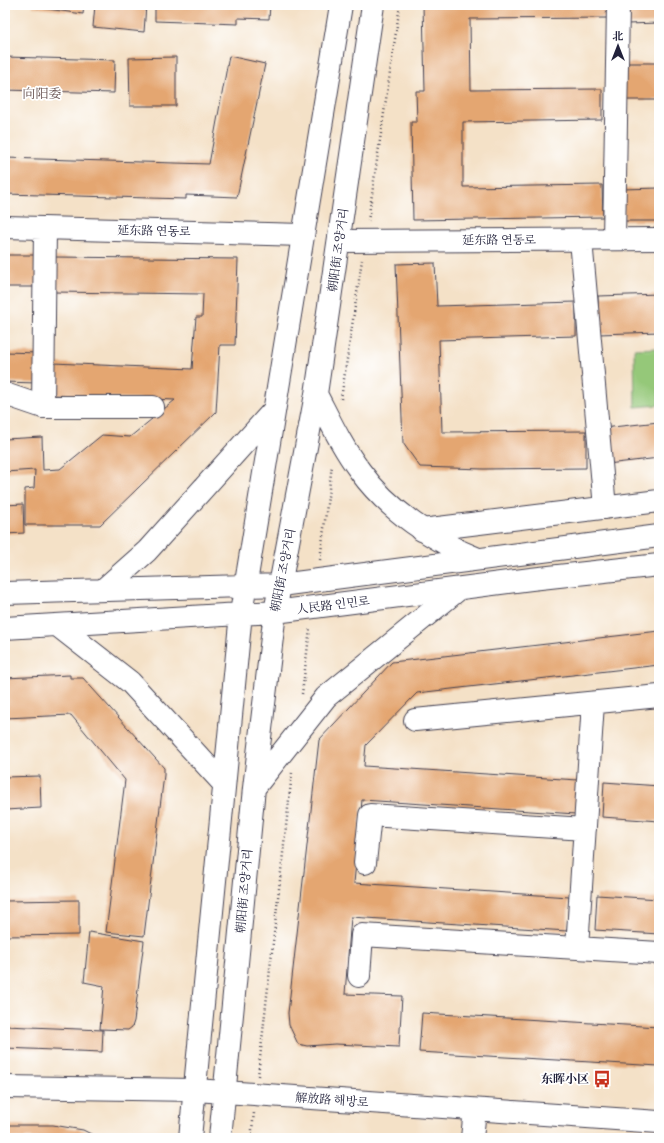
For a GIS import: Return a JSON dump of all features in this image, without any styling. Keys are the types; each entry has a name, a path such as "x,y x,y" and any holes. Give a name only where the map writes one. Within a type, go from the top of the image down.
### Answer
{"main road":[{"path":"190,1138 241,613 247,585 273,411 341,5"},
{"name":"朝阳街 조양거리","path":"220,1138 254,788 275,612 316,394 373,5"},
{"path":"614,239 618,5"},
{"name":"延东路 연동로","path":"5,227 303,235"},
{"path":"43,407 45,229"},
{"name":"延东路 연동로","path":"339,241 659,239"},
{"path":"581,240 605,508"},
{"path":"5,394 43,407 153,407"},
{"path":"316,394 336,434 360,472 380,494 422,530 478,559"},
{"path":"103,590 147,551 273,411"},
{"path":"422,530 659,501"},
{"path":"5,593 280,584 659,536"},
{"name":"人民路 인민로","path":"5,628 275,612 659,565"},
{"path":"254,788 326,697 459,589"},
{"path":"57,625 130,682 224,784"},
{"path":"414,720 659,696"},
{"path":"577,948 593,703"},
{"path":"365,863 370,815 585,829"},
{"path":"359,976 362,935 659,953"},
{"name":"解放路 해방로","path":"5,1087 195,1090 659,1122"},
{"path":"472,1138 475,1110"}],"green space":[{"path":"659,348 659,405 635,407 634,349"}],"building":[{"path":"33,5 84,5 83,14 33,7"},
{"path":"95,5 146,5 144,32 93,27"},
{"path":"155,5 270,5 269,19 238,18 238,24 155,21"},
{"path":"423,5 607,5 607,18 470,19 471,90 602,89 602,120 463,122 463,187 602,185 603,217 413,220 411,122 417,122 416,91 425,91"},
{"path":"626,5 659,5 659,23 627,24"},
{"path":"229,56 265,64 237,197 186,195 186,199 5,194 5,158 209,164"},
{"path":"5,57 115,60 114,93 5,90"},
{"path":"176,57 176,106 130,106 129,58"},
{"path":"619,63 659,63 659,100 619,100"},
{"path":"659,188 659,221 624,221 623,189"},
{"path":"5,255 39,255 38,287 5,287"},
{"path":"55,257 238,259 235,345 220,345 216,412 100,525 25,525 25,489 34,488 35,470 5,472 5,439 42,437 43,470 60,469 102,435 130,437 175,400 52,395 53,363 192,369 196,317 202,317 203,294 54,292"},
{"path":"435,263 437,306 576,302 576,336 439,340 442,432 586,431 586,468 483,469 420,467 403,443 396,264"},
{"path":"659,294 659,332 599,334 598,296"},
{"path":"5,352 38,353 37,383 5,382"},
{"path":"659,422 659,458 607,464 603,428"},
{"path":"23,504 24,533 5,534 5,505"},
{"path":"659,631 659,665 417,693 366,745 364,766 578,780 576,814 362,800 354,883 569,897 567,931 351,917 345,994 402,996 399,1047 335,1044 307,1046 298,1044 289,1025 288,1013 319,740 392,662"},
{"path":"70,675 70,678 83,678 164,768 144,936 106,932 125,780 71,715 5,718 5,678"},
{"path":"40,776 41,808 5,810 5,777"},
{"path":"604,782 659,786 659,821 602,817"},
{"path":"597,895 659,899 659,934 595,930"},
{"path":"79,900 79,935 5,936 5,901"},
{"path":"89,932 144,941 134,1021 132,1027 128,1030 100,1029 104,986 84,982"},
{"path":"422,1013 659,1027 659,1066 419,1052"},
{"path":"5,1026 103,1030 102,1052 5,1048"},
{"path":"5,1125 53,1125 83,1130 99,1138 5,1138"}],"place":[{"name":"东晖小区","path":"602,1079"}],"district":[{"name":"向阳委","path":"42,93"}]}
